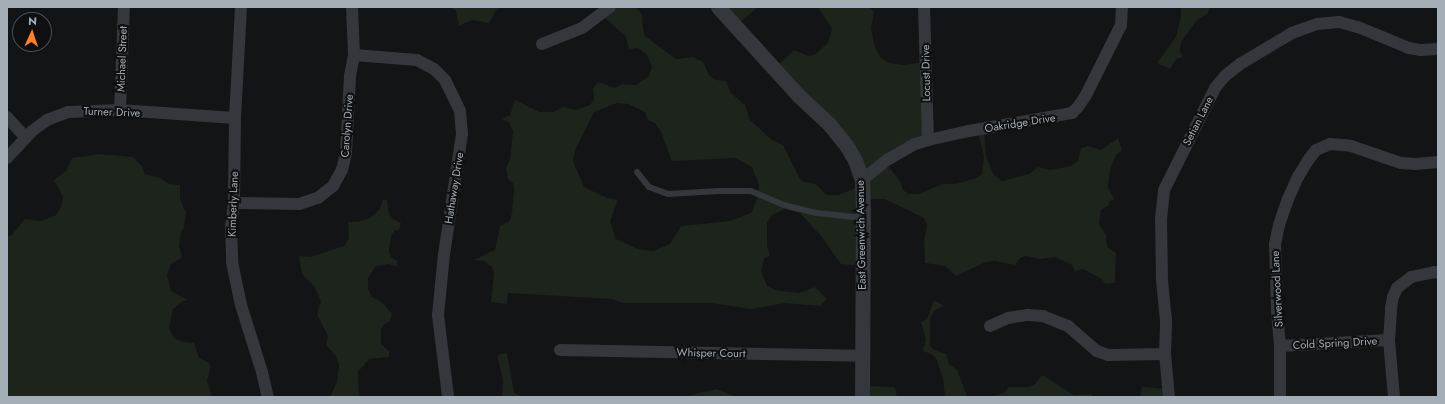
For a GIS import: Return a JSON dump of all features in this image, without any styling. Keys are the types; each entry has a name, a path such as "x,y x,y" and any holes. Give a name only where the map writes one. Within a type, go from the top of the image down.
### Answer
{"street":[{"name":"Michael Street","path":"120,110 123,7"},
{"name":"Kimberly Lane","path":"241,7 235,118 234,203 231,226 232,262 241,305 262,372 268,397"},
{"name":"Carolyn Drive","path":"234,203 299,204 318,198 333,186 342,170 345,157 350,76 354,55 352,7"},
{"path":"542,44 582,28 610,7"},
{"name":"East Greenwich Avenue","path":"718,7 799,96 829,124 846,145 855,160 862,180 862,397"},
{"name":"Locust Drive","path":"924,7 928,140"},
{"name":"Oakridge Drive","path":"862,180 887,160 915,144 969,131 1058,117 1072,113 1086,95 1121,25 1122,7"},
{"name":"Setian Lane","path":"1169,397 1165,354 1166,321 1162,280 1161,219 1164,190 1215,88 1226,75 1240,64 1292,33 1317,24 1339,22 1358,26 1409,48 1420,50 1438,49"},
{"name":"Hathaway Drive","path":"354,55 417,60 434,69 445,80 460,111 462,134 444,254 438,315 448,397"},
{"name":"Turner Drive","path":"7,158 46,120 68,112 120,110 235,118"},
{"path":"7,118 26,138"},
{"name":"Silverwood Lane","path":"1280,397 1280,346 1275,278 1275,244 1279,225 1293,188 1298,177 1316,150 1330,144 1339,144 1351,146 1401,163 1415,164 1438,162"},
{"path":"1394,397 1389,340 1390,308 1397,288 1411,277 1434,272 1438,273"},
{"path":"990,326 1008,318 1028,315 1043,316 1068,326 1097,351 1108,355 1165,354"},
{"name":"Cold Spring Drive","path":"1280,346 1389,340"},
{"name":"Whisper Court","path":"560,350 862,356"}],"lane":[{"path":"637,172 649,187 668,194 751,191 784,205 817,213 863,218"}],"shaded area":[{"path":"450,7 501,7 495,12 489,23 472,20 459,26 456,11"},
{"path":"614,7 635,7 642,14 645,36 676,59 693,57 703,62 709,75 716,80 726,81 731,93 745,105 750,120 772,140 783,145 800,179 804,182 816,184 826,195 839,195 860,186 854,158 775,68 794,50 808,56 814,55 828,43 832,29 818,7 869,7 874,12 871,29 875,47 881,58 889,63 904,65 925,62 928,137 885,162 900,181 903,190 909,194 919,194 942,184 955,184 977,178 982,174 984,156 978,132 984,131 986,157 994,175 1002,181 1029,174 1038,167 1050,170 1071,166 1078,161 1081,148 1088,146 1101,150 1118,138 1122,150 1116,155 1110,170 1108,187 1114,199 1110,201 1109,205 1101,210 1099,224 1106,235 1107,247 1116,253 1115,283 1105,284 1102,279 1083,269 1075,271 1072,265 1055,257 1040,259 1026,256 1020,258 1015,265 995,261 986,262 956,276 945,266 925,263 924,241 927,225 924,218 885,199 863,199 861,266 841,264 821,236 800,213 785,209 772,215 767,223 767,246 770,255 764,259 761,271 767,286 775,290 799,293 815,287 827,299 820,306 785,303 752,309 711,303 623,303 612,299 508,293 507,304 491,302 494,273 492,267 484,261 473,260 495,250 500,226 510,221 514,190 513,183 508,179 506,168 510,160 513,131 509,122 502,119 510,115 515,100 539,112 553,112 563,107 576,110 590,105 594,99 593,88 598,82 615,88 623,84 636,85 649,76 652,67 647,55 638,48 629,49 626,37 604,17","holes":["617,103 628,104 645,112 648,120 655,123 661,132 672,161 735,158 752,167 759,185 757,199 751,213 730,221 681,226 670,244 654,251 638,249 616,239 610,221 618,200 607,198 584,187 573,161 575,150 594,112"]},
{"path":"718,7 764,7 757,8 737,25"},
{"path":"1181,7 1211,7 1207,14 1197,20 1181,42 1180,51 1183,57 1176,59 1170,69 1157,63 1176,37 1181,16"},
{"path":"99,154 133,157 142,166 145,174 160,178 169,184 180,185 180,199 186,213 179,247 182,255 181,258 171,264 167,275 171,291 188,300 183,301 173,309 169,328 174,338 183,342 194,343 199,358 209,363 211,366 207,381 212,397 7,397 7,236 11,236 25,219 41,221 56,215 61,207 63,197 54,180 66,171 72,158"},
{"path":"383,200 387,200 389,214 393,219 401,223 399,230 395,230 391,236 389,251 391,257 397,261 397,267 389,264 376,266 368,278 368,289 372,297 384,304 392,314 390,321 384,324 381,330 381,344 389,351 389,357 369,359 358,372 359,397 330,397 337,382 339,365 336,356 326,345 328,336 317,314 321,301 314,286 302,274 299,256 311,257 344,246 349,238 348,222 357,222 370,218 379,210"},
{"path":"934,300 944,306 935,310 930,318 930,345 934,350 946,354 949,364 957,370 967,396 971,397 945,397 943,378 936,358 923,351 926,339 921,322 927,319"},
{"path":"507,353 514,393 524,397 502,397 503,380 497,355"},
{"path":"1042,375 1074,395 1092,394 1093,397 989,397 1004,393 1009,387 1029,387 1035,384"},
{"path":"868,386 895,387 897,397 862,397"},
{"path":"1142,387 1168,389 1169,397 1140,397"},
{"path":"716,389 737,397 689,397 691,395"}]}
